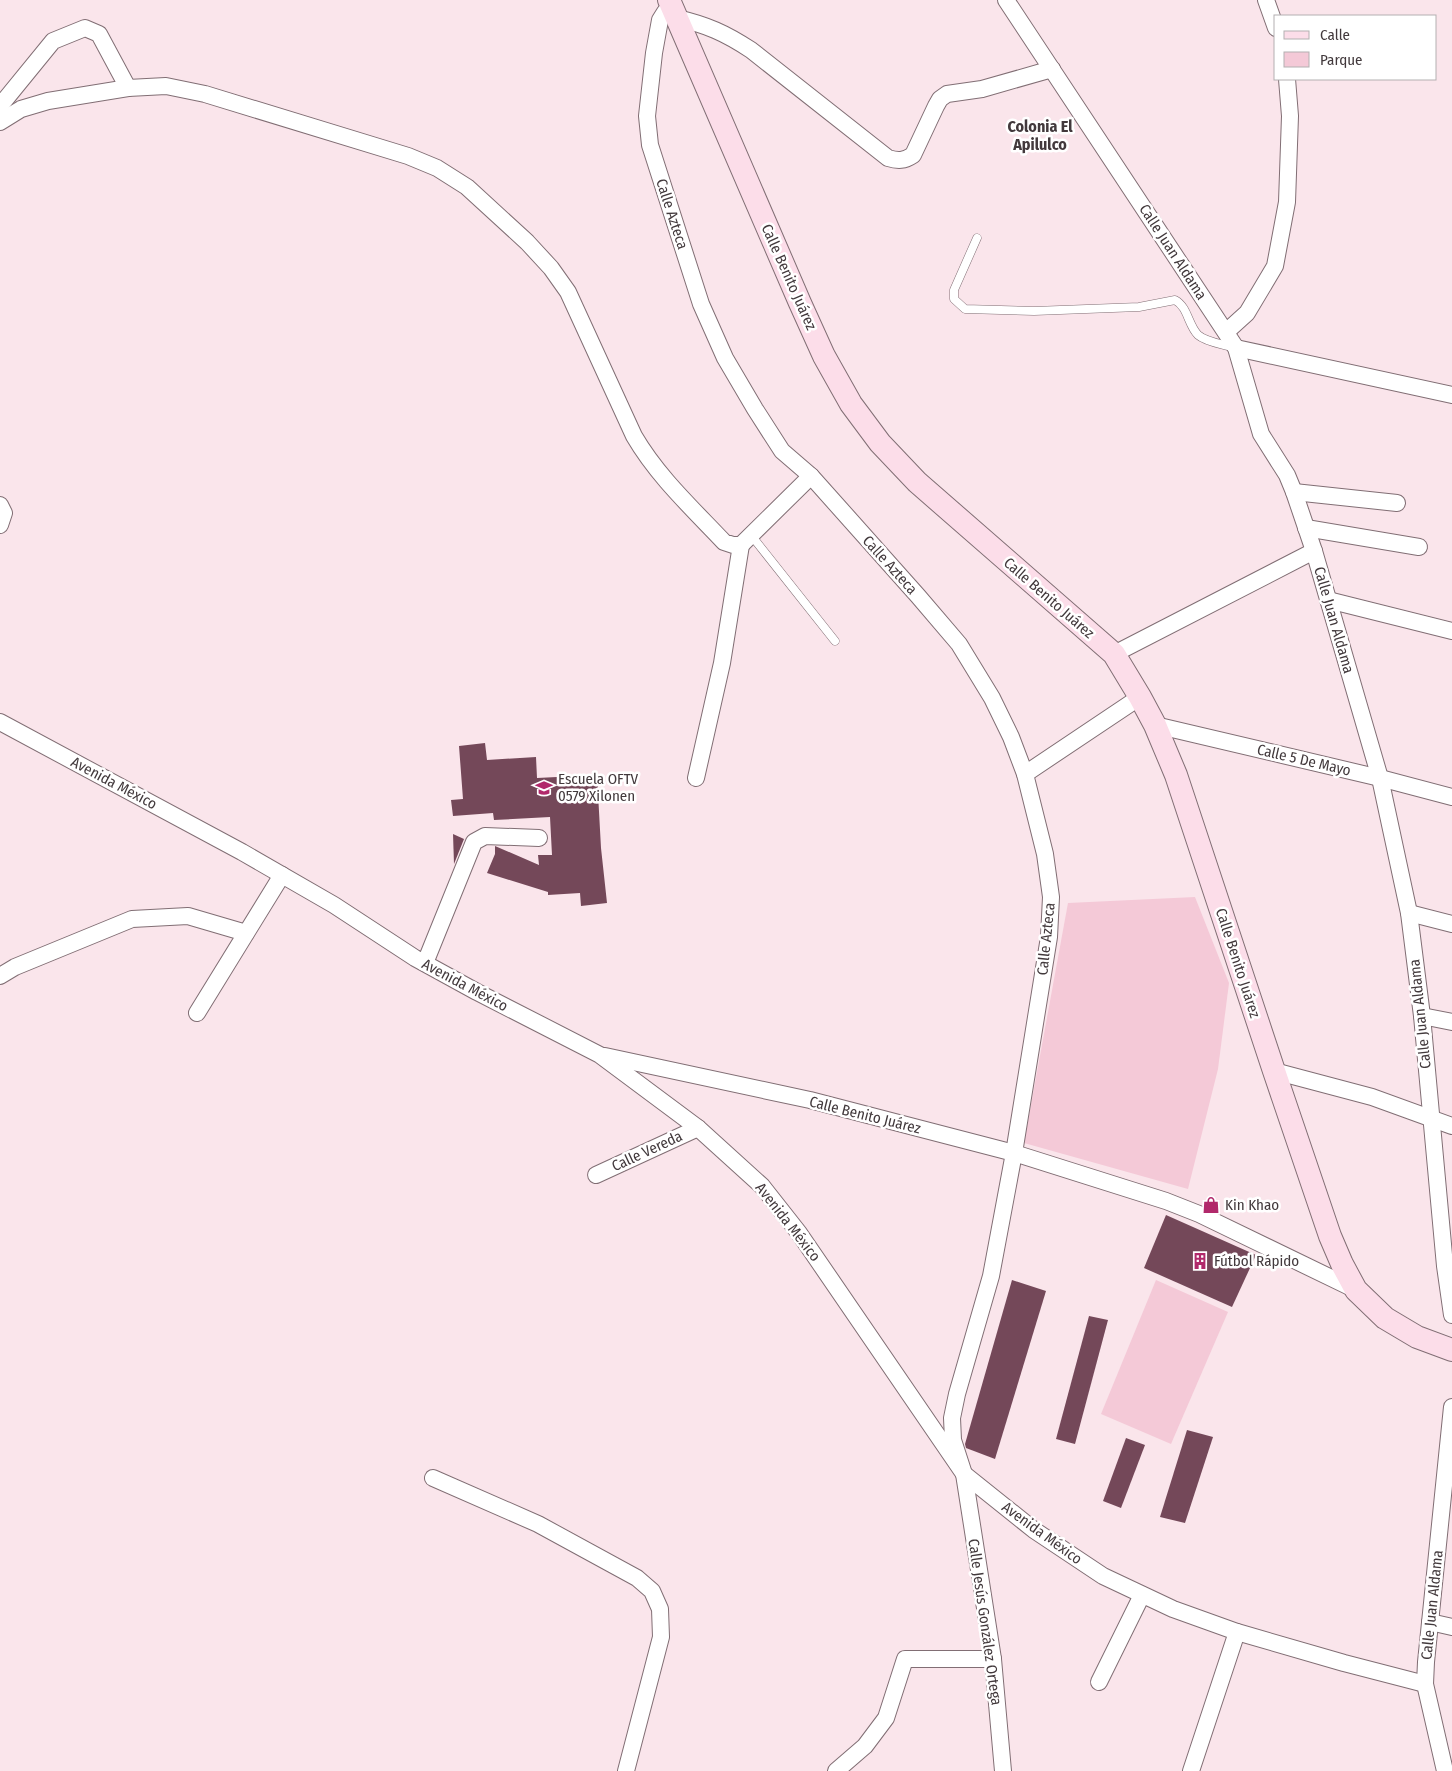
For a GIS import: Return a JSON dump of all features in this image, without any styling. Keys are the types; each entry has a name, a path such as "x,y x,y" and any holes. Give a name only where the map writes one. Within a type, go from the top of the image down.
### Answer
{"main road":[{"name":"Calle Benito Juárez","path":"673,8 800,303 824,356 851,404 880,444 917,482 1114,654 1155,725 1176,775 1330,1236 1356,1290"},
{"path":"1356,1290 1385,1318 1417,1337 1452,1350"}],"street":[{"name":"Calle Juan Aldama","path":"1006,0 1236,348 1261,434 1294,492 1314,551 1380,778 1409,914 1422,1016 1430,1119 1452,1315"},
{"path":"1266,0 1274,22"},
{"path":"673,8 730,36 751,50 888,158 897,161 906,160 913,155 936,106 940,99 947,94 982,89 1052,69"},
{"name":"Calle Azteca","path":"673,8 665,12 660,20 654,53 647,116 650,146 701,304 726,358 782,451 810,476 959,644 992,698 1011,737 1025,774 1045,854 1051,897 1049,937 1014,1153 991,1276 957,1394 952,1418 953,1440 964,1474"},
{"path":"0,106 53,40 84,28 99,34 128,88"},
{"path":"1226,332 1246,313 1275,266 1287,202 1290,116 1287,80"},
{"path":"0,122 22,109 48,101 128,88 166,86 205,94 408,156 438,168 467,187 527,242 551,268 568,292 634,436 646,456 661,476 724,542 733,545 746,540 810,476"},
{"path":"1236,348 1452,395"},
{"path":"1294,492 1397,503"},
{"path":"0,505 4,513 0,525"},
{"path":"1306,528 1419,547"},
{"path":"696,778 722,663 746,540"},
{"path":"1114,654 1314,551"},
{"path":"1328,600 1452,631"},
{"path":"1025,774 1140,697"},
{"name":"Avenida México","path":"0,722 282,875 334,905 425,963 600,1055 698,1128 762,1186 798,1233 964,1474 1034,1530 1103,1576 1173,1609 1237,1632 1425,1684"},
{"name":"Calle 5 De Mayo","path":"1155,725 1380,778 1452,797"},
{"path":"425,963 474,842 485,836 539,838"},
{"path":"197,1013 282,875"},
{"path":"1409,914 1452,924"},
{"path":"0,976 15,967 132,919 188,916 246,932"},
{"path":"1422,1016 1452,1022"},
{"name":"Calle Benito Juárez","path":"600,1055 810,1100 1014,1153 1166,1201 1199,1214 1356,1290"},
{"path":"1274,1071 1372,1097 1452,1126"},
{"name":"Calle Vereda","path":"596,1175 698,1128"},
{"name":"Calle Juan Aldama","path":"1425,1684 1452,1407"},
{"name":"Calle Jesús González Ortega","path":"964,1474 993,1658 1003,1771"},
{"path":"433,1478 538,1524 637,1578 652,1591 660,1609 661,1637 626,1771"},
{"path":"1100,1682 1142,1595"},
{"path":"1430,1622 1452,1627"},
{"path":"1191,1771 1237,1632"},
{"path":"836,1771 865,1746 886,1718 906,1659 993,1658"},
{"path":"1425,1684 1445,1771"}],"lane":[{"path":"977,238 954,290 954,299 965,309 1034,311 1140,307 1175,300 1181,303 1198,335 1236,348"},
{"path":"746,540 835,641"}],"green space":[{"path":"1195,897 1229,983 1218,1069 1188,1189 1024,1143 1068,903"},
{"path":"1156,1280 1228,1312 1171,1444 1101,1414"}],"building":[{"path":"485,743 487,760 536,757 537,778 597,775 601,848 607,903 581,906 580,893 548,895 548,892 487,873 495,854 495,846 539,865 538,855 552,855 550,817 494,820 493,813 453,816 451,800 463,799 459,746"},
{"path":"453,834 464,839 454,864"},
{"name":"Fútbol Rápido","path":"1166,1215 1256,1255 1232,1307 1144,1268"},
{"path":"1012,1280 1046,1291 995,1459 966,1448 965,1444"},
{"path":"1089,1316 1108,1320 1075,1444 1056,1439"},
{"path":"1187,1430 1213,1437 1185,1523 1160,1517"},
{"path":"1126,1438 1145,1445 1121,1508 1103,1501"}],"place":[{"name":"Escuela OFTV 0579 Xilonen","path":"544,788"},
{"name":"Kin Khao","path":"1211,1205"},
{"name":"Fútbol Rápido","path":"1200,1261"}],"district":[{"name":"Colonia El Apilulco","path":"1040,135"}]}
